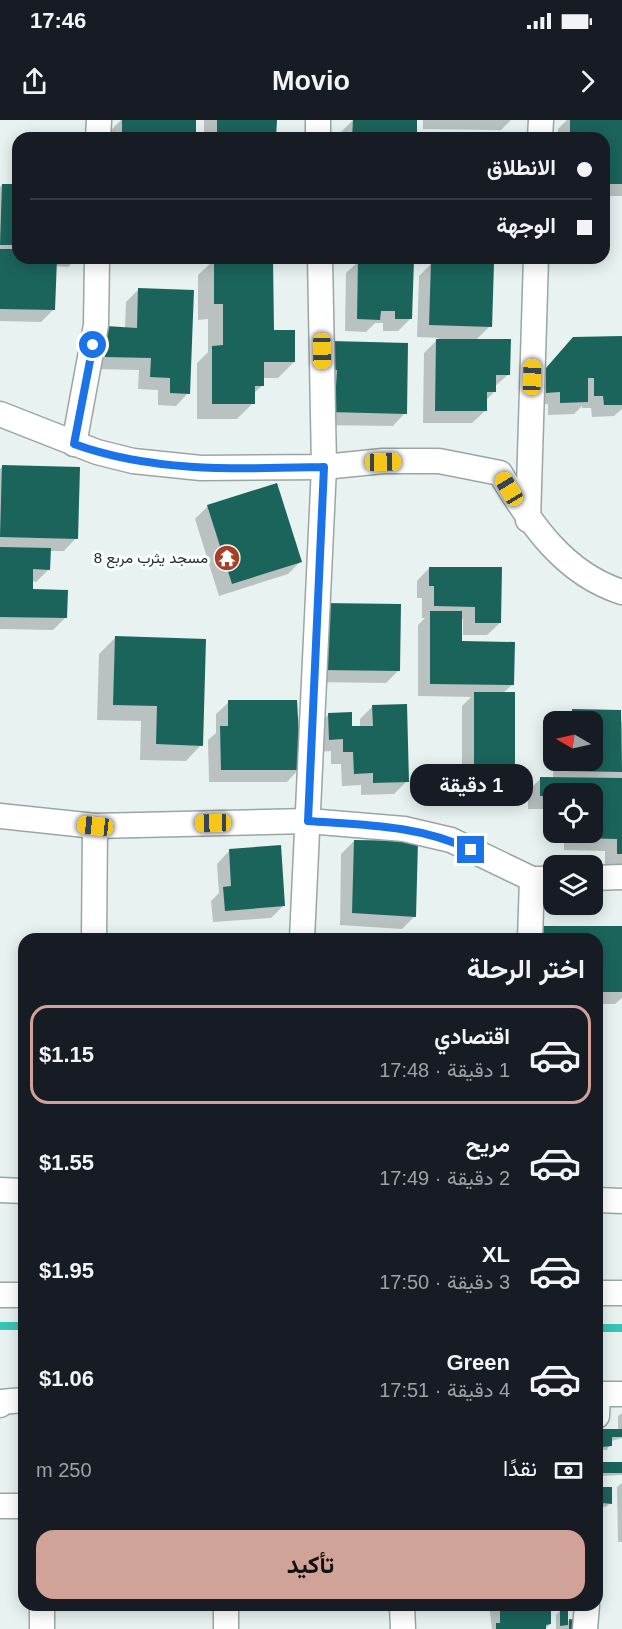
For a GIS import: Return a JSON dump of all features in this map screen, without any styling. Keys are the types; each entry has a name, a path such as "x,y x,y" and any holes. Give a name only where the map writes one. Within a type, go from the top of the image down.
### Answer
{"street":[{"path":"74,444 96,325 97,264"},
{"path":"302,933 324,467 320,264"},
{"path":"528,520 536,264"},
{"path":"0,414 74,444 133,461 201,468 324,467 383,462 440,461 500,473 528,520 568,563 611,589 622,592"},
{"path":"0,816 95,826 308,821 404,829 451,840 543,879 531,933"},
{"path":"94,933 95,826"},
{"path":"603,878 622,877"},
{"path":"0,1190 18,1191"},
{"path":"603,1200 622,1201"},
{"path":"603,1293 622,1293"},
{"path":"0,1295 18,1295"},
{"path":"603,1399 622,1394"},
{"path":"0,1405 1,1402 18,1401"},
{"path":"0,1506 18,1506"},
{"path":"42,1611 42,1629"},
{"path":"226,1611 226,1629"},
{"path":"402,1611 402,1629"},
{"path":"585,1629 586,1611"}],"building":[{"path":"122,120 196,120 196,132 122,132"},
{"path":"217,120 277,120 276,132 217,132"},
{"path":"353,120 417,120 417,132 352,132"},
{"path":"570,120 622,120 622,184 610,184 610,132 570,132"},
{"path":"2,184 12,184 12,245 0,245"},
{"path":"0,249 12,249 12,264 57,264 55,310 0,309"},
{"path":"214,264 273,264 274,330 295,330 295,362 264,362 264,386 255,386 255,404 212,404 212,346 223,345 223,304 214,304"},
{"path":"358,264 414,264 412,319 395,319 395,311 381,311 380,320 357,319"},
{"path":"431,264 494,264 492,327 429,325"},
{"path":"138,288 194,290 190,394 170,393 170,378 150,377 151,358 105,357 106,326 137,328"},
{"path":"622,336 622,405 604,405 603,396 594,396 594,378 588,378 588,402 560,403 560,392 546,393 546,368 573,337"},
{"path":"436,339 511,339 510,375 496,375 496,392 487,392 487,411 435,411"},
{"path":"331,341 408,343 407,414 329,412 330,385 336,386 337,370 331,370"},
{"path":"2,465 80,467 78,539 0,537"},
{"path":"277,483 302,562 232,584 207,505"},
{"path":"0,547 51,548 50,570 33,569 33,589 68,590 67,618 0,617"},
{"path":"429,567 502,567 501,623 475,623 475,607 434,606 434,586 429,586"},
{"path":"321,603 401,604 400,671 320,670"},
{"path":"430,611 462,611 462,641 515,642 514,685 430,684"},
{"path":"115,636 206,639 203,746 156,744 157,706 113,705"},
{"path":"474,692 515,692 515,764 474,764"},
{"path":"228,700 297,700 301,770 221,770 220,726 228,726"},
{"path":"407,704 409,782 373,783 373,773 354,774 353,752 343,752 343,739 329,740 328,713 352,712 352,726 373,726 372,705"},
{"path":"572,709 621,710 622,772 565,771 603,771 603,711 572,711"},
{"path":"540,777 622,778 622,854 617,854 617,839 603,839 603,783 543,783 543,796 540,796"},
{"path":"354,840 418,841 416,917 352,913"},
{"path":"281,845 285,906 225,911 223,887 231,886 229,849"},
{"path":"543,926 622,926 622,992 603,992 603,933 542,933"},
{"path":"603,1429 622,1429 622,1437 612,1437 612,1446 603,1447"},
{"path":"603,1462 622,1462 622,1473 603,1473"},
{"path":"603,1487 612,1487 612,1504 603,1503"},
{"path":"500,1611 551,1611 551,1624 546,1625 546,1629 496,1629 496,1623 500,1623"},
{"path":"560,1611 568,1611 568,1625 560,1626"},
{"path":"569,1619 576,1620 576,1629 569,1629"}],"waterway":[{"path":"0,1326 18,1326"},
{"path":"603,1328 622,1328"}],"place":[{"name":"مسجد يثرب مربع 8","path":"227,558"}],"route":[{"path":"93,345 74,444 133,461 201,468 324,467 308,821 404,829 451,840 471,850"}]}
